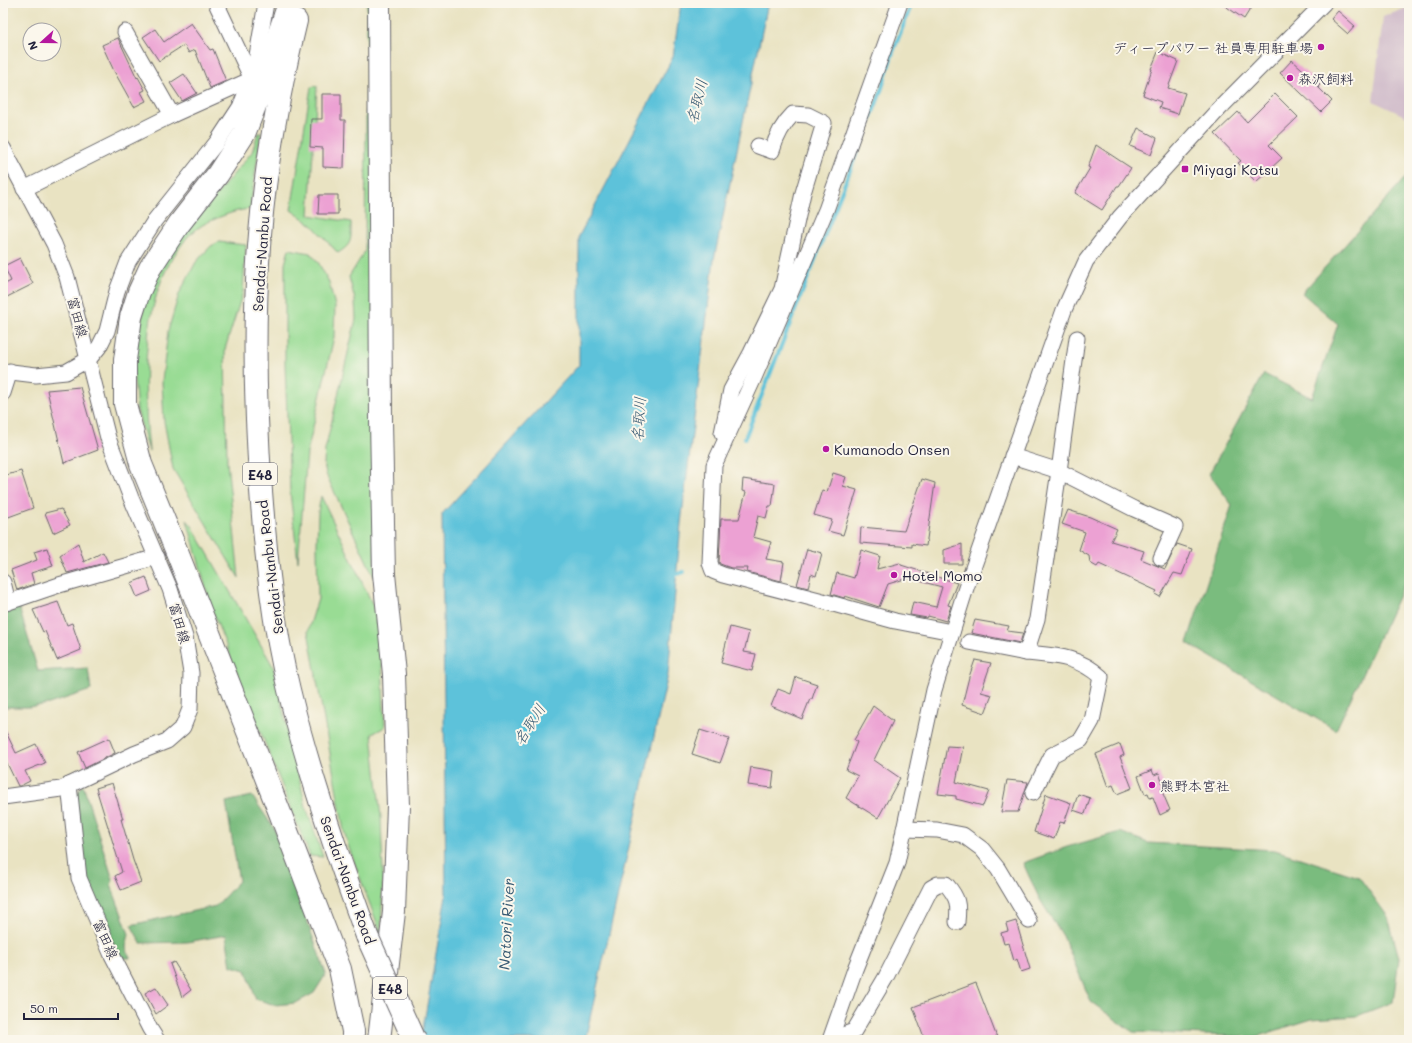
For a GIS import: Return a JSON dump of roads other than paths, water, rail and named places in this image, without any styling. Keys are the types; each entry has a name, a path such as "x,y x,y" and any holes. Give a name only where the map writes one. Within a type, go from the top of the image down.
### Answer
{"highway":[{"path":"289,3 258,98 244,134 218,174 179,224 150,268 139,292 131,317 126,360 125,404 140,464 177,552 340,968 353,1031 353,1040"},
{"name":"Sendai-Nanbu Road","path":"302,3 280,96 268,161 260,234 256,310 258,443 265,544 275,622 288,689 322,810 366,936 414,1040"},
{"path":"379,3 381,421 384,574 394,674 398,806 394,912 379,1040"}],"street":[{"path":"216,3 252,79"},
{"path":"3,393 7,371 36,375 66,372 89,359 99,347 107,331 117,291 128,262 155,220 217,142 240,107 254,73 266,3"},
{"path":"900,3 826,210 753,380 714,465 710,563 712,571 723,576 895,621 952,632"},
{"path":"831,1040 855,969 897,863 934,690 952,632 1064,310 1086,261 1120,217 1218,110 1324,3"},
{"path":"125,32 172,115"},
{"path":"24,189 172,115 252,79"},
{"path":"716,460 731,390 751,354 782,289 803,192 824,123 808,115 793,114 785,122 776,139 772,152 758,146"},
{"name":"富田線","path":"3,148 54,244 67,277 108,438 131,498 170,589 185,637 192,673 190,709 183,727 167,741 69,785 79,878 111,953 150,1029 158,1040"},
{"path":"1026,653 1037,619 1060,471 1077,338"},
{"path":"1012,456 1060,471 1134,509 1175,527 1161,558"},
{"path":"3,582 6,603 59,585 157,557"},
{"path":"969,642 1026,653 1067,658 1092,670 1101,677 1092,721 1081,740 1052,755 1033,793"},
{"path":"3,797 61,788 69,785"},
{"path":"904,829 937,830 963,835 982,849 998,869 1029,922"},
{"path":"831,1040 854,1031 886,977 931,888 938,884 946,884 956,899 958,907 957,922"}],"water":[{"path":"681,3 768,3 714,259 681,523 668,675 585,1040 421,1040 446,896 442,514 579,365 579,236 673,57"}],"waterway":[{"path":"745,438 880,94 893,52 912,3"},
{"path":"671,576 684,572"}],"place":[{"name":"ディープパワー 社員専用駐車場","path":"1321,47"},
{"name":"森沢飼料","path":"1290,78"},
{"name":"Miyagi Kotsu","path":"1185,169"},
{"name":"Kumanodo Onsen","path":"826,449"},
{"name":"Hotel Momo","path":"894,575"},
{"name":"熊野本宮社","path":"1152,785"}],"water label":[{"name":"名取川","path":"696,101"},
{"name":"名取川","path":"638,419"},
{"name":"名取川","path":"529,724"},
{"name":"Natori River","path":"506,924"}]}
